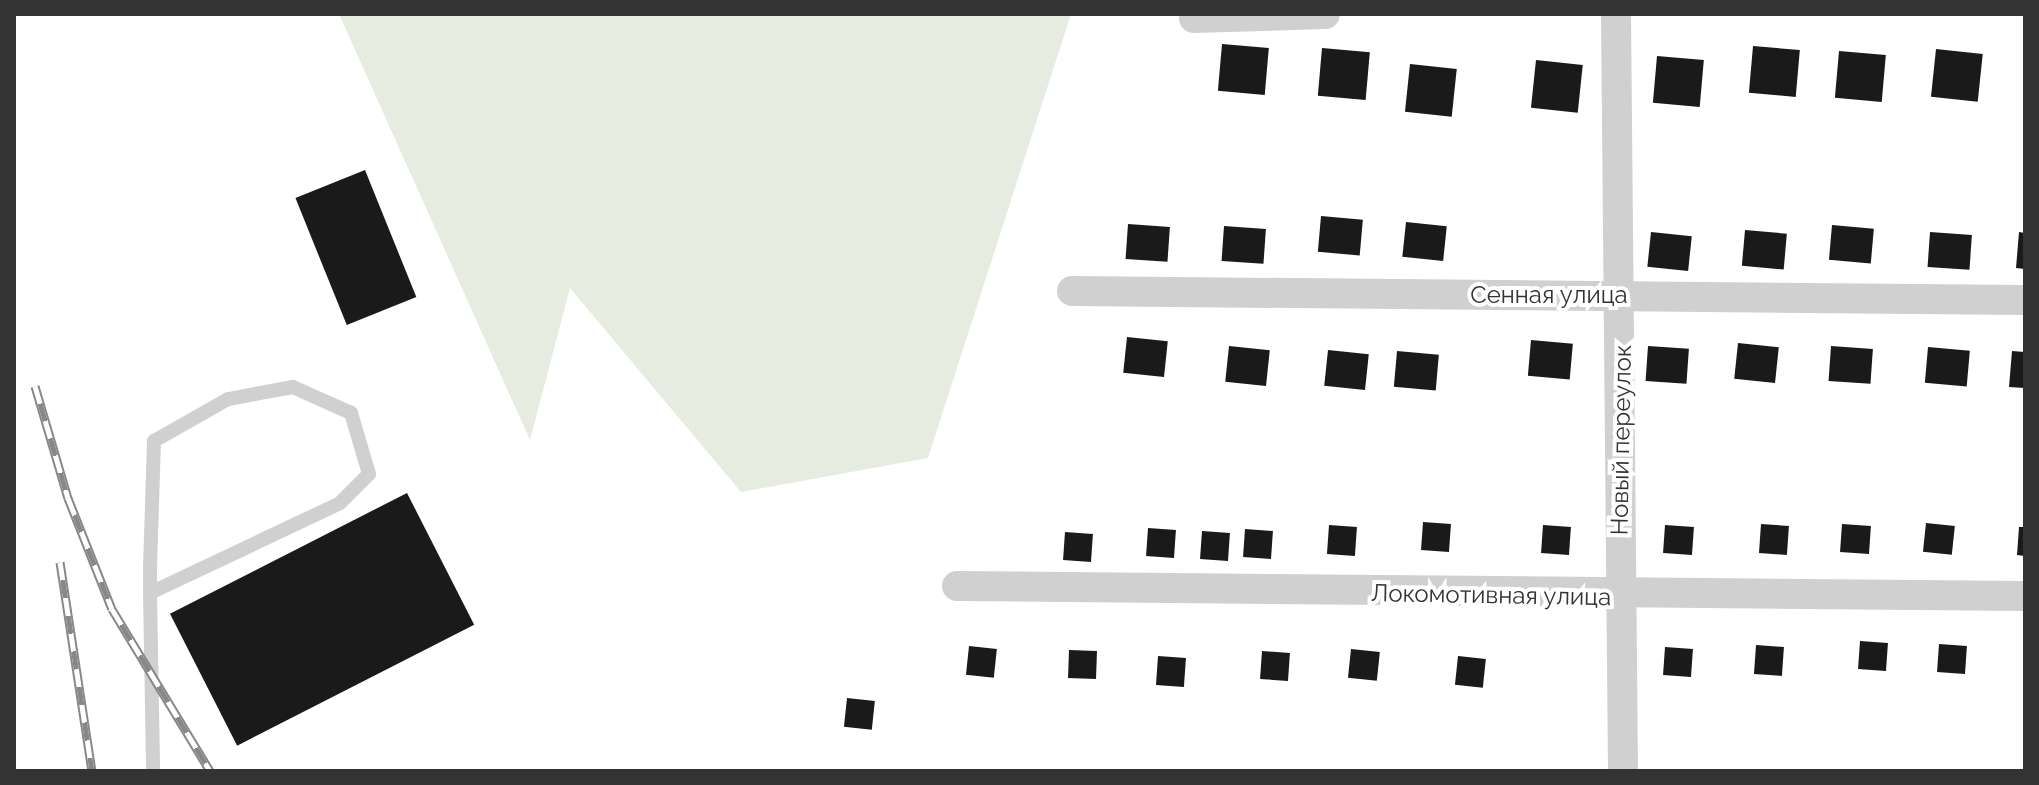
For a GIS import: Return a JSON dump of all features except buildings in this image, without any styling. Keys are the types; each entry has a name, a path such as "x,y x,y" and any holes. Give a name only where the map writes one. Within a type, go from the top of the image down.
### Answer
{"street":[{"path":"1194,18 1325,14"},
{"name":"Новый переулок","path":"1616,14 1623,295 1619,597 1623,771"},
{"name":"Сенная улица","path":"1072,291 2025,300"},
{"name":"Локомотивная улица","path":"957,586 1619,597 2025,596"}],"lane":[{"path":"150,593 340,503 369,474 351,413 293,387 228,399 154,441 150,593 153,771"}],"shaded area":[{"path":"339,14 1071,14 928,458 741,492 570,288 530,440"}],"railway":[{"path":"35,386 68,498 112,609 210,771"},
{"path":"60,562 92,771"}]}
